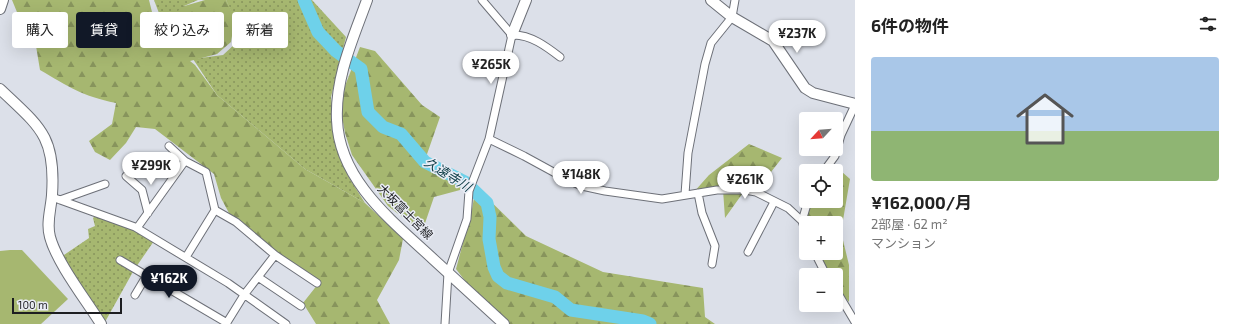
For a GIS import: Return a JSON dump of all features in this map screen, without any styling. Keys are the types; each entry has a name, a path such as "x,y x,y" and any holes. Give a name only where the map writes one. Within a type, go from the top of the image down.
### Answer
{"street":[{"path":"0,9 3,0"},
{"name":"大坂富士宮線","path":"367,0 342,69 338,95 337,121 340,143 348,164 376,204 504,324"},
{"path":"482,0 512,35 520,35 542,43 560,57"},
{"path":"445,324 448,272 467,219 471,186 489,139 512,35 526,0"},
{"path":"711,0 732,17 773,41 805,88 813,93 855,105 841,135 835,156 829,164"},
{"path":"685,194 688,153 705,64 711,43 732,17 735,0"},
{"path":"0,89 40,128 49,146 56,198 48,222 49,236 54,250 101,324"},
{"path":"489,139 582,186 632,196 662,199 685,194 717,190 745,190 756,192 788,208 799,218"},
{"path":"169,146 185,161 206,172 216,210 236,222 275,255 317,283"},
{"path":"137,228 185,161"},
{"path":"126,176 142,190 148,213"},
{"path":"56,198 105,184"},
{"path":"698,193 702,213 715,246 712,264"},
{"path":"56,198 137,228 186,257 286,324"},
{"path":"748,252 774,202"},
{"path":"186,257 216,210"},
{"path":"120,260 148,275 226,323 244,295 275,255"},
{"path":"135,295 148,275"},
{"path":"258,277 301,306"},
{"path":"843,302 855,322"}],"green space":[{"path":"12,0 149,0 152,12 140,12 140,48 224,48 217,54 190,61 195,65 217,95 305,169 365,203 403,239 399,260 377,300 390,324 316,324 303,303 318,284 230,215 221,198 214,174 155,129 136,127 126,143 110,160 95,152 89,141 112,124 116,103 85,94 40,70 36,48 68,48 68,12 17,12"},
{"path":"154,0 198,0 184,6 179,12 159,12"},
{"path":"205,0 226,0 232,12 231,42 224,48 224,12 177,12 181,7"},
{"path":"226,0 312,0 346,37 331,97 336,142 348,176 365,203 305,169 217,95 193,59 223,55 232,47 232,48 288,48 288,12 232,12 232,14"},
{"path":"360,47 375,51 422,105 440,117 426,157 463,174 460,190 434,197 422,232 388,206 352,155 345,133 341,111 345,86"},
{"path":"749,144 782,158 757,190 745,190 725,218 723,190 693,193 709,175"},
{"path":"843,173 850,179 843,220 843,216 805,216 807,208 843,208"},
{"path":"476,187 526,236 603,272 703,288 705,317 715,324 510,324 466,282 456,269 472,209"},
{"path":"95,216 132,226 154,241 134,270 105,322 61,257 89,238 88,229 95,226 93,218"},
{"path":"843,240 849,265 849,302 843,295 843,268 823,268 819,260 843,260"},
{"path":"22,250 68,299 41,324 0,324 0,251"}],"waterway":[{"name":"久遠寺川","path":"304,0 318,32 336,51 361,69 368,112 383,127 401,134 425,162 465,182 487,203 490,217 489,239 494,267 498,276 507,283 555,297 571,310 643,321 650,324"}]}
